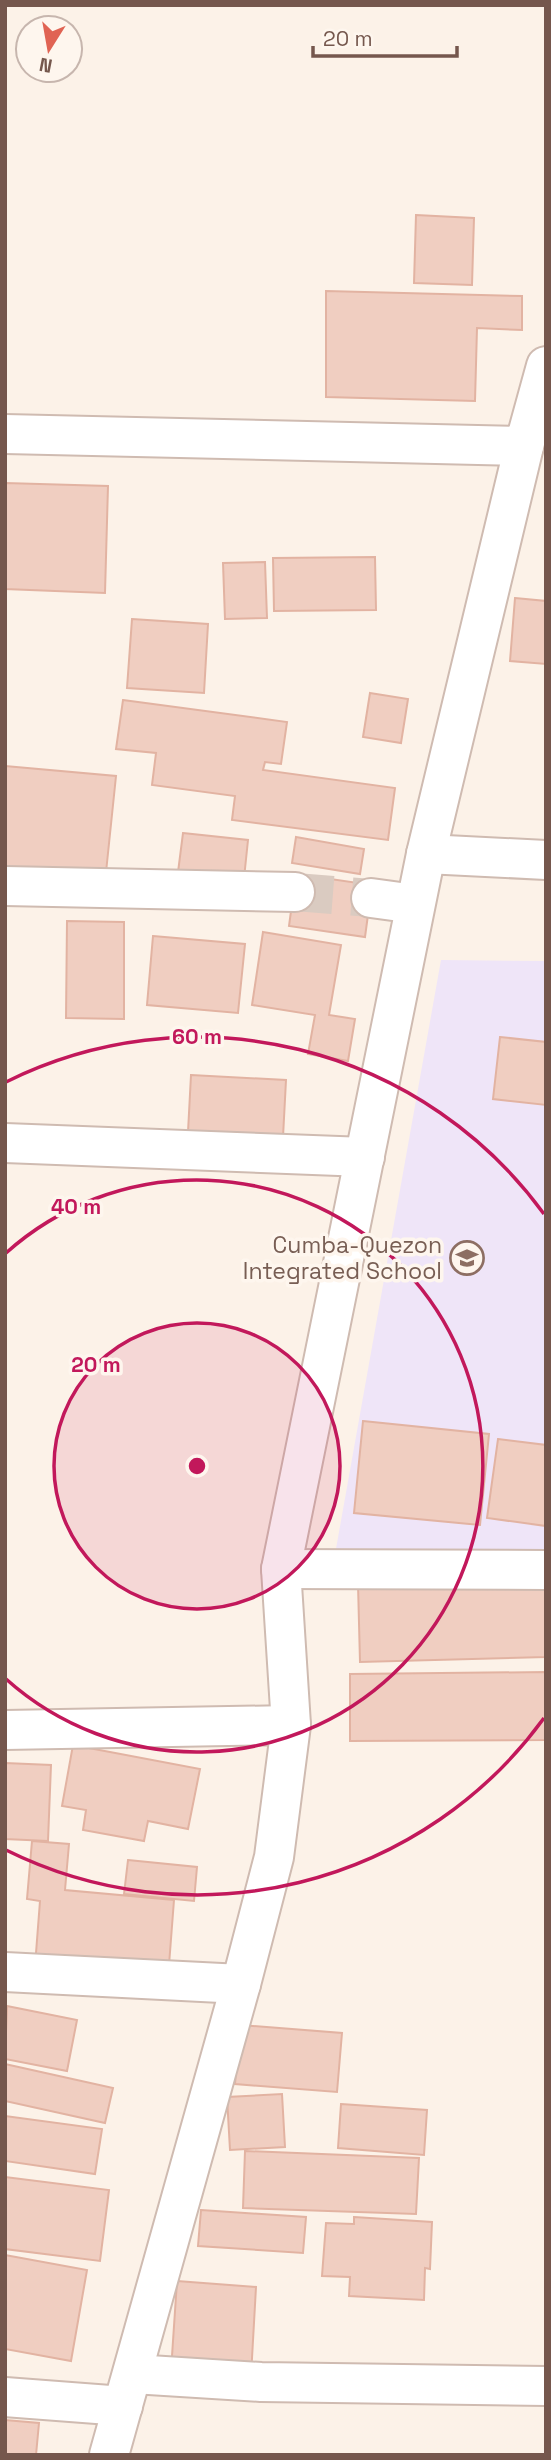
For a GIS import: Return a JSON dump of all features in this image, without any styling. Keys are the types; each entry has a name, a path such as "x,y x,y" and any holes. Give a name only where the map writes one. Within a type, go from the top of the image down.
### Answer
{"street":[{"path":"109,2455 242,1984 274,1857 291,1725 281,1569 426,854 524,446 546,366"},
{"path":"5,434 524,446"},
{"path":"426,854 546,860"},
{"path":"5,886 295,892"},
{"path":"371,898 415,904"},
{"path":"5,1143 365,1157"},
{"path":"281,1569 546,1570"},
{"path":"5,1730 291,1725"},
{"path":"5,1972 242,1984"},
{"path":"5,2397 261,2382 546,2386"}],"shaded area":[{"name":"Cumba-Quezon Integrated School","path":"441,960 546,961 546,1556 334,1560"}],"building":[{"path":"416,215 474,218 472,285 414,283"},
{"path":"326,291 522,296 522,330 477,328 475,401 326,397"},
{"path":"5,483 108,486 105,593 5,589"},
{"path":"375,557 376,610 274,611 273,558"},
{"path":"265,562 267,618 225,619 223,563"},
{"path":"515,598 546,601 546,664 510,661"},
{"path":"132,619 208,624 204,693 127,688"},
{"path":"370,693 408,699 401,743 363,737"},
{"path":"123,700 287,722 281,764 265,762 263,770 395,788 388,840 232,820 235,796 152,785 156,753 116,749"},
{"path":"5,766 116,776 105,882 5,873"},
{"path":"183,833 248,840 243,888 177,880"},
{"path":"296,837 364,849 360,874 292,863"},
{"path":"296,874 372,885 365,937 289,926"},
{"path":"67,921 124,922 124,1019 66,1018"},
{"path":"263,932 341,945 329,1015 355,1019 348,1061 308,1054 315,1015 252,1005"},
{"path":"153,936 245,944 238,1013 147,1005"},
{"path":"500,1037 546,1042 546,1105 493,1099"},
{"path":"191,1075 286,1080 283,1137 188,1132"},
{"path":"363,1421 489,1434 480,1525 354,1513"},
{"path":"498,1439 546,1445 546,1526 487,1518"},
{"path":"546,1579 546,1657 360,1662 358,1584"},
{"path":"546,1672 546,1740 350,1741 350,1674"},
{"path":"73,1745 200,1769 188,1829 148,1821 144,1841 83,1830 86,1810 62,1806"},
{"path":"5,1763 51,1765 48,1841 5,1839"},
{"path":"32,1841 69,1844 65,1890 174,1900 168,1978 35,1966 40,1901 27,1899"},
{"path":"128,1860 197,1867 194,1901 124,1894"},
{"path":"7,2006 77,2020 67,2071 5,2059"},
{"path":"240,2025 342,2033 337,2092 235,2084"},
{"path":"5,2064 113,2088 105,2123 5,2101"},
{"path":"282,2094 285,2147 230,2150 227,2097"},
{"path":"341,2104 427,2110 424,2155 338,2148"},
{"path":"5,2116 102,2129 95,2174 5,2161"},
{"path":"245,2151 419,2158 416,2214 243,2208"},
{"path":"5,2177 109,2190 100,2261 5,2249"},
{"path":"201,2210 306,2217 303,2253 198,2246"},
{"path":"354,2217 432,2222 430,2269 425,2268 424,2300 349,2296 350,2277 322,2276 326,2223 354,2224"},
{"path":"5,2255 87,2270 71,2361 5,2349"},
{"path":"177,2281 256,2287 251,2376 171,2371"},
{"path":"5,2420 39,2423 36,2455 5,2455"}],"tunnel":[{"path":"295,892 371,898"}],"place":[{"name":"Cumba-Quezon Integrated School","path":"467,1258"}]}
